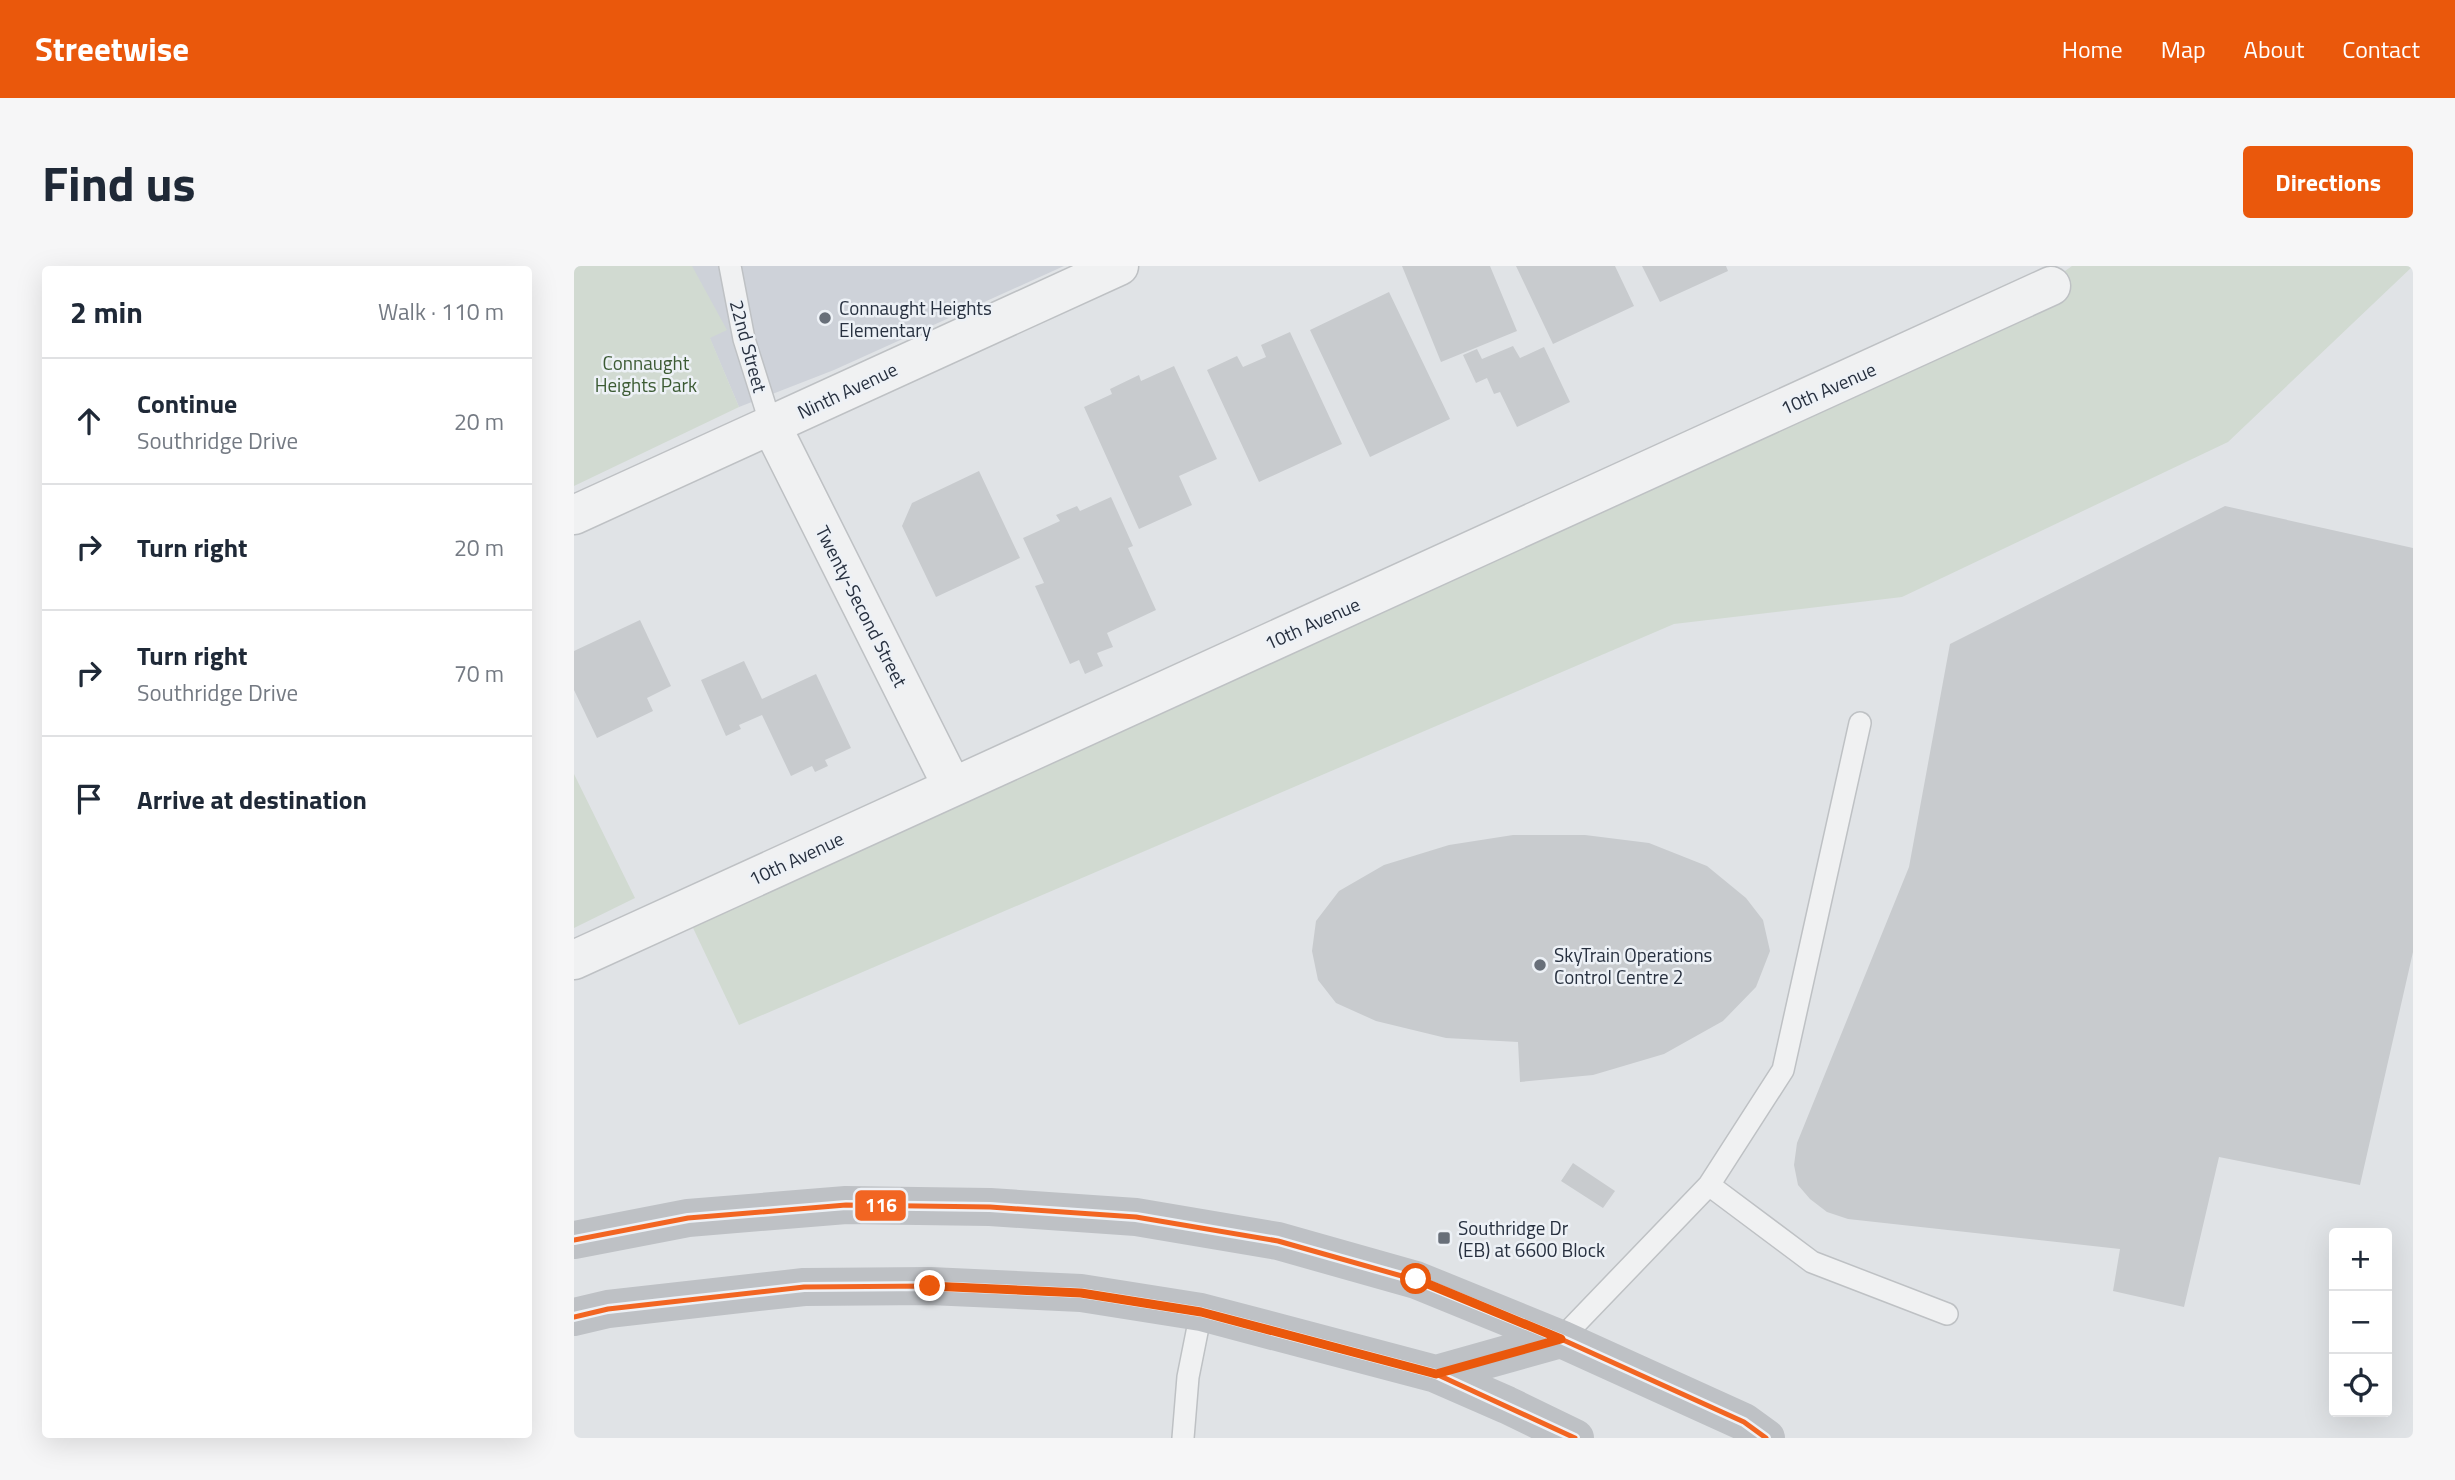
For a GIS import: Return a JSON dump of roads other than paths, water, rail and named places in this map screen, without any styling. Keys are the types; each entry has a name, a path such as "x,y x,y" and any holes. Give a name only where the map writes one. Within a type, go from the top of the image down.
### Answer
{"main road":[{"path":"574,1240 688,1218 846,1205 990,1207 1136,1217 1278,1241 1416,1279 1561,1339 1744,1422 1766,1438"},
{"path":"574,1317 608,1309 804,1287 916,1286 1081,1293 1201,1312 1436,1374 1574,1438"},
{"path":"1436,1374 1561,1339"}],"street":[{"name":"Ninth Avenue","path":"574,515 1119,266"},
{"name":"10th Avenue","path":"574,960 2051,286"},
{"name":"Twenty-Second Street","path":"771,425 952,786"}],"lane":[{"name":"22nd Street","path":"730,266 744,339 771,425"},
{"path":"1561,1339 1709,1185 1783,1070 1860,723"},
{"path":"1709,1185 1812,1262 1947,1314"},
{"path":"1183,1438 1188,1377 1201,1312"}],"place":[{"name":"Connaught Heights Elementary","path":"825,318"},
{"name":"SkyTrain Operations Control Centre 2","path":"1540,965"},
{"name":"Southridge Dr (EB) at 6600 Block","path":"1444,1238"}],"park label":[{"name":"Connaught Heights Park","path":"646,373"}]}
